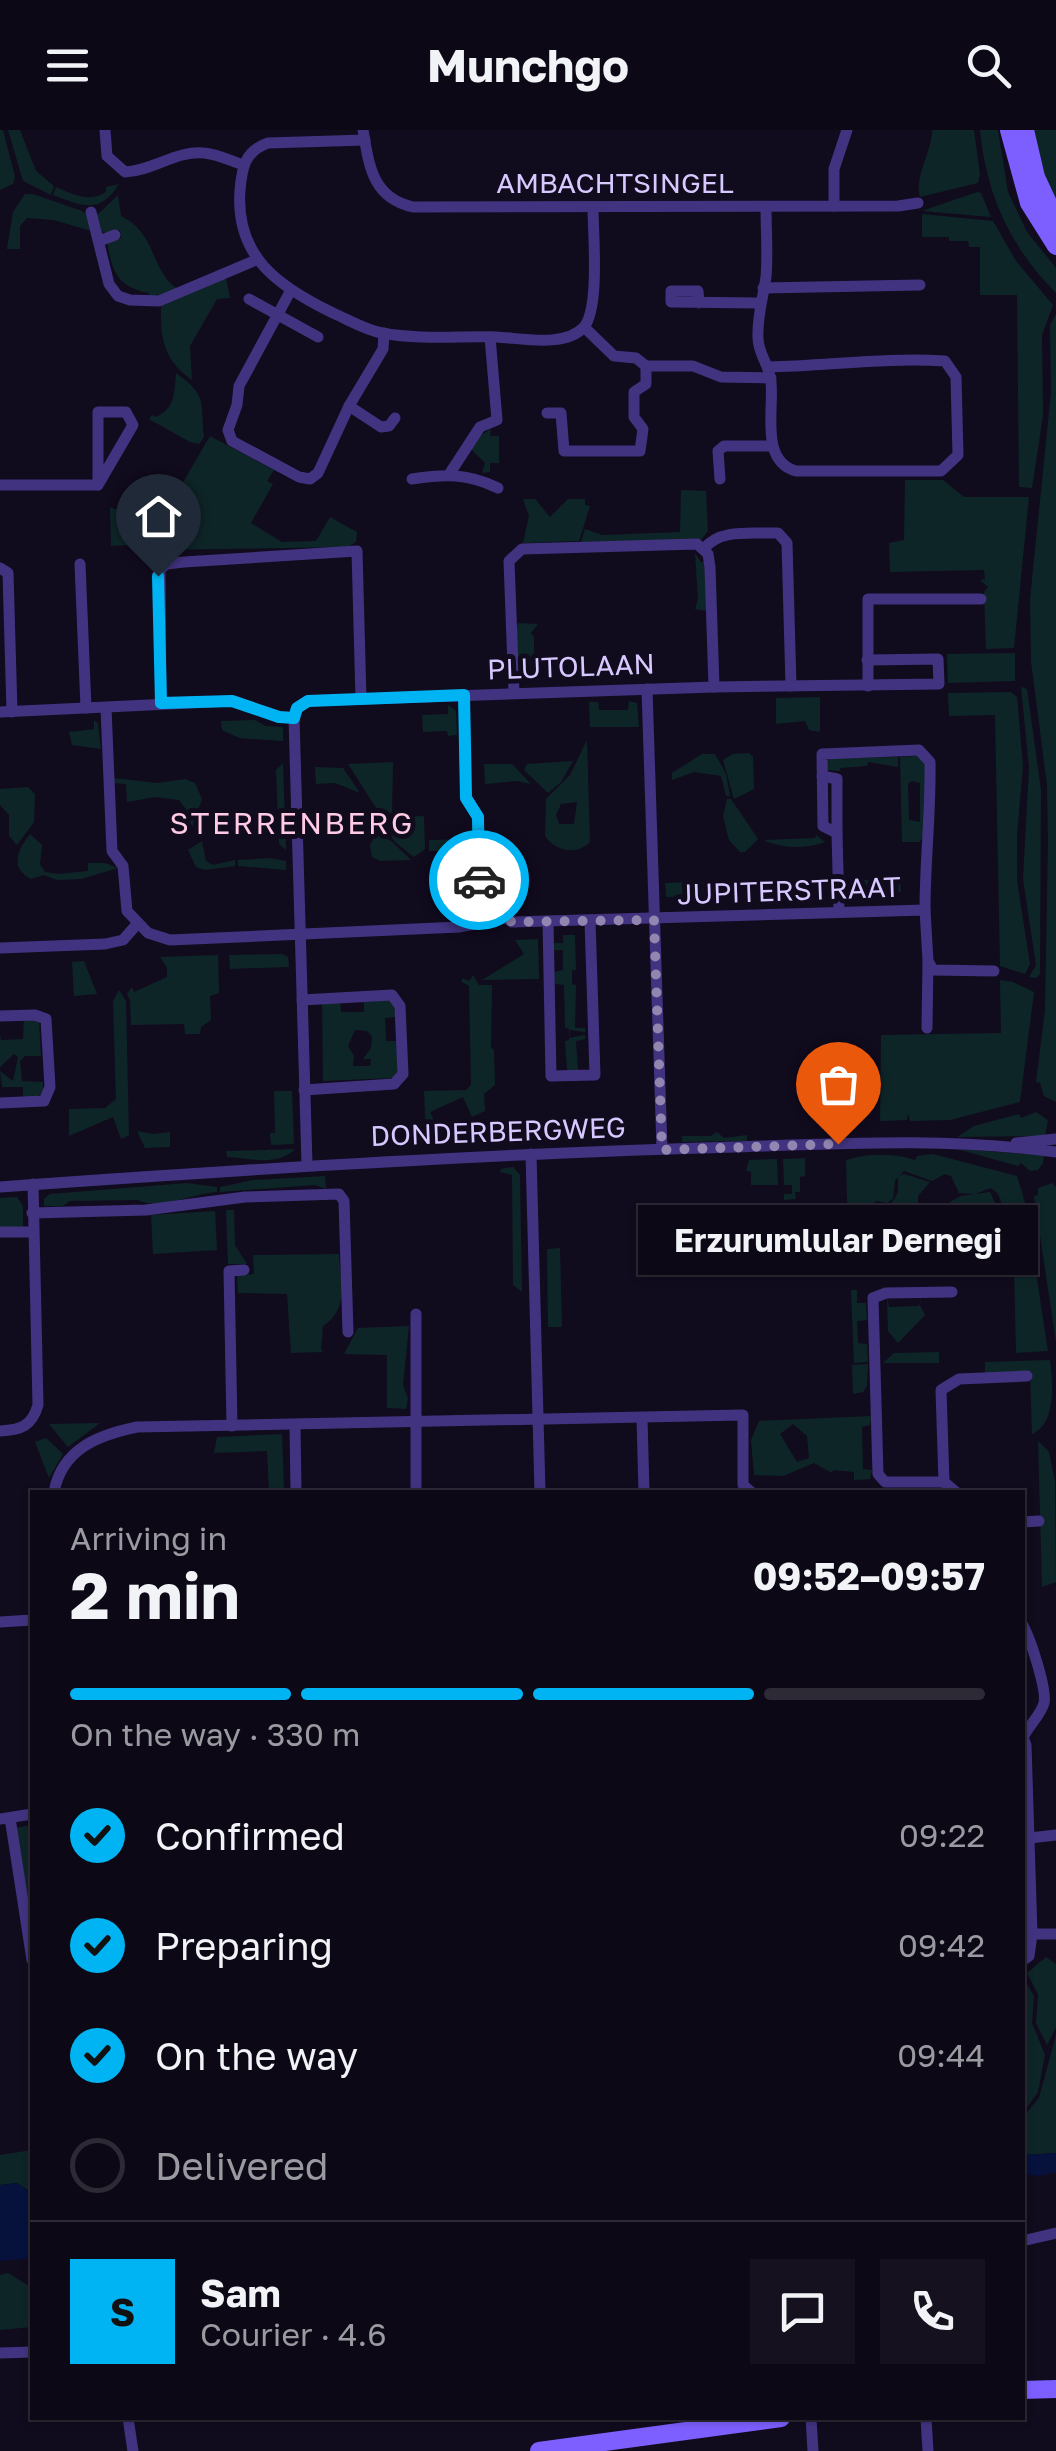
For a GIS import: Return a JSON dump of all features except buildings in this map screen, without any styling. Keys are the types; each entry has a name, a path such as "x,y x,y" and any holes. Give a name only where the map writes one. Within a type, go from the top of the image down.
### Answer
{"street":[{"path":"105,130 107,156 125,172 204,153 244,165"},
{"path":"834,206 834,169 846,130"},
{"path":"1009,130 1029,203 1056,246"},
{"path":"1025,130 1036,178 1056,220"},
{"path":"364,135 268,143 250,151 240,186 241,225 256,260 291,290 329,311 384,333 554,340 567,337 591,316 593,207"},
{"name":"AMBACHTSINGEL","path":"364,135 377,186 400,204 413,207 918,203"},
{"path":"584,326 614,356 636,358 646,366 693,366 721,377 770,373 853,360 944,360 956,377 958,454 941,472 785,468 772,446 770,373 758,344 766,207"},
{"path":"91,212 109,284 118,296 130,300 168,298 256,260"},
{"path":"100,240 116,236"},
{"path":"763,288 920,285"},
{"path":"291,290 239,386 228,430 232,442 299,477 310,479 318,473 349,406 384,349 384,333"},
{"path":"248,300 318,337"},
{"path":"699,303 758,303"},
{"path":"450,473 480,427 498,420 490,337"},
{"path":"547,413 561,413 564,452 640,451 643,429 634,417 634,392 646,384 646,366"},
{"path":"349,406 382,427 389,426 394,418"},
{"path":"98,412 126,412 133,425 98,484 98,412"},
{"path":"720,479 718,450 724,446 772,446"},
{"path":"412,479 450,473 477,478 498,488"},
{"path":"0,485 98,484"},
{"path":"704,549 721,535 778,533 787,543 791,686"},
{"path":"514,693 509,561 522,549 697,544 704,549 710,567 714,687"},
{"path":"161,703 160,568 184,562 356,551 361,699"},
{"path":"80,564 86,708"},
{"path":"0,568 8,573 6,712 232,701 279,717 294,718 307,1164"},
{"path":"868,686 868,599 981,599"},
{"name":"PLUTOLAAN","path":"294,718 297,708 308,701 714,687 938,684 938,659 867,660"},
{"path":"647,689 662,1150"},
{"path":"106,708 112,851 123,866 127,911 148,933 170,940 459,927 498,913 480,890 478,817 466,798 464,695"},
{"name":"JUPITERSTRAAT","path":"839,911 837,834 823,826 822,754 919,750 930,762 930,832 925,844 926,1028"},
{"name":"JUPITERSTRAAT","path":"498,913 512,922 925,910"},
{"path":"548,921 551,1076 595,1075 590,920"},
{"path":"0,948 105,944 123,940 138,923"},
{"path":"928,961 937,972 994,970"},
{"path":"302,1000 392,995 400,1006 403,1074 394,1084 304,1090"},
{"path":"0,1016 35,1015 46,1019 50,1087 44,1102 0,1103"},
{"name":"DONDERBERGWEG","path":"0,1187 307,1164 862,1144 1000,1145 1056,1139"},
{"name":"DONDERBERGWEG","path":"1000,1145 1056,1152"},
{"path":"531,1154 540,1490"},
{"path":"0,1430 28,1425 38,1406 33,1184"},
{"path":"32,1212 146,1210 245,1197 339,1194 344,1201 348,1332"},
{"path":"0,1232 34,1232"},
{"path":"232,1426 228,1271 244,1270"},
{"path":"952,1292 886,1293 873,1298 878,1474 885,1482 944,1482 954,1490"},
{"path":"416,1314 416,1490"},
{"path":"944,1482 941,1390 959,1379 1027,1376"},
{"path":"55,1490 71,1456 91,1441 138,1427 743,1415 743,1486 748,1490"},
{"path":"642,1418 644,1490"},
{"path":"295,1425 296,1490"},
{"path":"1025,1522 1039,1521"},
{"path":"0,1622 30,1620"},
{"path":"1025,1628 1044,1695 1042,1708 1025,1734"},
{"path":"1025,1743 1032,1934 1029,1956 1025,1959"},
{"path":"30,1814 5,1819 30,1950"},
{"path":"1030,1838 1056,1836"},
{"path":"1032,1934 1056,1934"},
{"path":"1025,2241 1056,2233"},
{"path":"0,2353 30,2352"},
{"path":"1025,2390 1056,2389"},
{"path":"128,2420 133,2451"},
{"path":"539,2451 608,2446 769,2420"},
{"path":"811,2420 812,2451"},
{"path":"926,2420 928,2451"}],"green space":[{"path":"0,130 15,177 13,184 0,190"},
{"path":"8,130 20,130 36,171 54,186 51,195 23,181"},
{"path":"932,130 974,130 978,183 920,197 919,181"},
{"path":"980,130 998,130 1008,192 1027,232 1056,268 1056,293 1026,257 1003,218 988,176"},
{"path":"1031,130 1056,130 1056,206 1048,192"},
{"path":"119,184 97,204 82,205 53,195 56,187 94,197 106,192 106,187"},
{"path":"981,193 991,217 922,211"},
{"path":"25,194 82,211 91,231 54,220 27,218 20,226 20,249 7,249 13,212"},
{"path":"118,195 121,216 142,233 162,273 178,289 149,298 149,293 130,287 118,276 107,242 121,238 120,230 101,233 95,217"},
{"path":"922,214 993,221 1016,261 1053,305 1042,335 1043,416 1032,488 1019,487 1017,295 980,295 980,247 969,247 968,241 949,241 949,237 922,237"},
{"path":"226,278 230,298 217,299 190,346 192,380 175,364 165,347 161,303"},
{"path":"1056,314 1056,1102 1044,1096 1036,1082 1045,1010 1048,842 1047,785 1031,661 1030,599 1051,393 1050,325"},
{"path":"176,373 200,400 204,437 199,444 149,419 171,404"},
{"path":"491,429 490,436 499,436 499,463 490,463 490,472 482,473 485,463 471,449 479,436"},
{"path":"210,436 274,470 267,481 273,484 251,523 282,542 316,541 330,517 357,532 356,542 348,547 149,550"},
{"path":"905,480 943,480 964,497 1029,497 1014,648 986,649 984,592 988,587 980,580 985,579 984,570 890,572 889,543 904,540"},
{"path":"681,490 706,491 708,531 701,540 581,542 585,529 602,535 680,532"},
{"path":"523,499 535,499 550,517 568,499 585,499 585,505 590,506 579,541 523,543 529,516"},
{"path":"110,507 154,525 146,544 111,546"},
{"path":"695,553 701,562 706,562 707,611 695,609"},
{"path":"519,623 538,624 531,633 534,681 525,681 522,674 517,674"},
{"path":"1015,653 1015,681 948,683 947,654"},
{"path":"1021,687 1027,689 1041,790 1040,974 1036,978 1029,977 1036,965 1023,879 1029,768"},
{"path":"1011,692 1017,697 1023,766 1017,881 1030,964 1025,974 1000,966 995,715 949,716 948,693"},
{"path":"820,697 820,732 809,730 805,721 776,724 776,698"},
{"path":"629,701 637,703 639,727 590,727 589,702 598,702 599,710 628,710"},
{"path":"448,705 456,711 457,735 448,736 447,731 423,732 422,715 448,714"},
{"path":"94,720 101,749 72,745 69,732 94,729"},
{"path":"255,720 265,726 283,727 283,741 239,738 222,730 221,721"},
{"path":"587,740 590,842 573,850 555,846 545,836 546,799 570,775","holes":["577,802 574,824 559,824 556,815 561,804"]},
{"path":"749,753 753,757 754,789 734,799 723,760 733,754"},
{"path":"702,754 715,754 726,774 730,796 726,796 721,776 694,772 672,780 672,773"},
{"path":"917,756 925,763 926,828 920,842 902,842 900,757","holes":["920,783 920,822 909,820 908,784"]},
{"path":"898,757 898,767 868,762 867,766 826,770 827,761 832,758"},
{"path":"573,761 561,782 548,793 524,770 527,764"},
{"path":"393,762 392,813 380,814 348,764"},
{"path":"283,763 286,850 279,844 276,770"},
{"path":"484,764 512,764 531,784 485,784"},
{"path":"315,767 343,768 360,793 335,783 316,784"},
{"path":"113,778 157,783 185,779 195,783 202,799 191,830 187,831 186,809 179,800 155,797 127,802 126,784 113,783"},
{"path":"28,787 35,794 34,822 17,845 9,836 9,815 0,805 0,789"},
{"path":"727,799 731,799 758,839 745,852 729,840 723,816"},
{"path":"424,816 425,849 414,857 395,842 380,818"},
{"path":"30,834 42,845 40,864 45,872 88,871 88,863 118,868 81,879 57,880 44,875 31,879 18,864 19,852"},
{"path":"376,834 391,841 411,860 380,861 372,857 370,845"},
{"path":"816,835 825,842 794,847 764,840 815,838"},
{"path":"465,839 466,850 429,851 429,840"},
{"path":"202,841 206,861 213,865 235,860 235,866 205,870 196,867 188,850"},
{"path":"238,860 286,861 286,870 238,866"},
{"path":"900,879 901,892 858,893 857,880"},
{"path":"721,881 721,896 666,897 665,883"},
{"path":"563,935 575,935 575,1028 585,1028 585,1032 570,1030 569,1038 569,1029 565,1028 564,985 555,984 554,972 563,970 563,950 554,950 553,943 563,943"},
{"path":"538,939 539,979 482,980 524,954 515,940"},
{"path":"218,955 219,993 210,996 211,1020 201,1027 200,1034 185,1034 184,1024 131,1025 127,994 132,987 134,992 167,977 160,957"},
{"path":"229,955 288,957 289,967 230,969"},
{"path":"84,961 97,994 74,996 72,962"},
{"path":"473,975 479,985 492,985 495,1085 484,1094 485,1111 472,1117 463,1097 430,1112 440,1134 426,1138 424,1091 466,1090 471,1085 469,986 462,978 469,981"},
{"path":"1000,980 1034,992 1020,1102 950,1120 910,1121 908,1113 907,1120 880,1121 881,1035 1001,1033"},
{"path":"119,990 126,1001 129,1135 121,1139 113,1117 69,1136 69,1109 105,1108 116,1099 113,1001"},
{"path":"322,1000 340,1000 341,1012 364,1012 364,1002 393,1000 396,1017 385,1018 386,1041 398,1041 399,1071 393,1078 323,1081","holes":["355,1030 367,1031 372,1036 371,1048 363,1059 371,1059 370,1066 353,1066 354,1056 348,1046"]},
{"path":"24,1019 39,1020 41,1056 25,1056 20,1061 22,1081 43,1082 43,1092 35,1098 23,1097 23,1087 2,1087 0,1071 13,1081 18,1057 14,1054 0,1067 0,1034 1,1040 23,1039"},
{"path":"585,1035 585,1039 576,1041 578,1070 567,1070 565,1041"},
{"path":"274,1091 292,1091 294,1144 271,1145 270,1133 275,1133"},
{"path":"1036,1112 1048,1120 1045,1136 957,1137 974,1126"},
{"path":"137,1131 170,1132 170,1147 145,1148"},
{"path":"717,1132 724,1138 747,1135 747,1141 682,1142 682,1136 711,1136"},
{"path":"295,1149 280,1158 263,1160 227,1157 226,1151"},
{"path":"957,1149 1044,1155 1038,1170 1030,1171 1021,1163 1018,1166"},
{"path":"933,1154 1017,1176 1026,1206 1006,1214 998,1194 991,1188 975,1194 959,1193 951,1176 945,1174 932,1181 904,1171 895,1180 893,1199 863,1208 863,1239 848,1239 846,1160 881,1155 915,1160 917,1156"},
{"path":"805,1158 800,1192 795,1192 796,1199 784,1200 784,1194 792,1194 792,1185 784,1185 783,1159"},
{"path":"777,1159 778,1185 751,1185 751,1172 746,1171 749,1160"},
{"path":"513,1167 520,1175 522,1292 513,1285 512,1175 500,1172"},
{"path":"904,1174 930,1182 918,1196 918,1207 878,1226 870,1219 868,1209 877,1203 889,1205 897,1195 898,1176"},
{"path":"325,1176 326,1189 315,1185 220,1192 220,1187 253,1180"},
{"path":"187,1183 217,1187 217,1192 157,1204 138,1200 70,1201 63,1206 44,1206 44,1199 50,1194"},
{"path":"1052,1183 1056,1187 1056,1342 1034,1196 1038,1195 1038,1188"},
{"path":"990,1192 1001,1216 954,1239 950,1202 961,1196"},
{"path":"17,1197 23,1206 23,1228 0,1227 0,1198"},
{"path":"934,1206 947,1206 950,1230 936,1231 937,1237 890,1238 889,1227"},
{"path":"226,1210 234,1210 235,1245 247,1264 228,1264"},
{"path":"215,1211 217,1250 153,1254 151,1215"},
{"path":"1023,1212 1027,1214 1048,1351 1016,1353 1014,1267 970,1269 969,1263 956,1263 957,1244"},
{"path":"560,1248 562,1327 548,1327 547,1249"},
{"path":"339,1254 340,1303 323,1326 323,1352 291,1353 287,1294 238,1293 237,1275 254,1274 253,1255"},
{"path":"851,1290 857,1290 857,1303 866,1303 867,1320 857,1321 858,1343 867,1344 868,1362 854,1363"},
{"path":"922,1296 920,1305 925,1315 898,1343 888,1331 887,1297 889,1307 919,1306"},
{"path":"409,1326 403,1385 408,1399 406,1409 387,1408 387,1355 344,1354 358,1328"},
{"path":"939,1352 939,1363 883,1363 894,1353"},
{"path":"1050,1360 1049,1413 1040,1429 1032,1434 1030,1374 985,1373 985,1362"},
{"path":"868,1364 867,1386 863,1392 853,1394 852,1365"},
{"path":"871,1416 870,1425 862,1427 863,1469 872,1470 870,1479 854,1480 854,1472 832,1473 814,1463 783,1476 754,1475 751,1440 759,1421","holes":["793,1424 807,1436 809,1458 797,1462 780,1434"]},
{"path":"100,1423 68,1447 49,1424"},
{"path":"282,1434 284,1490 269,1490 267,1451 214,1453 217,1437"},
{"path":"46,1438 63,1454 49,1478 35,1442"},
{"path":"1038,1441 1049,1452 1055,1482 1056,1582 1042,1587"},
{"path":"30,1825 30,1916 15,1828"},
{"path":"1046,1957 1056,1964 1056,2027 1047,2045 1036,2023 1038,1994 1027,1973"},
{"path":"1025,1981 1034,1996 1032,2023 1045,2055 1038,2092 1025,2110"},
{"path":"1056,2035 1056,2153 1025,2155 1025,2114 1039,2098"},
{"path":"30,2150 30,2192 17,2183 0,2185 0,2155"},
{"path":"8,2273 30,2287 30,2327 0,2330 0,2275"}],"shaded area":[{"path":"1056,2153 1056,2172 1025,2174 1025,2155"},
{"path":"17,2183 30,2192 30,2258 0,2261 0,2185"}],"way so far":[{"path":"479,880 480,890 498,913 512,922 654,920 662,1150 838,1144"}],"place":[{"name":"Erzurumlular Dernegi","path":"838,1144"}],"district":[{"name":"STERRENBERG","path":"292,823"}],"route":[{"path":"158,576 161,703 232,701 279,717 294,718 297,708 308,701 464,695 466,798 478,817 479,880"}]}
